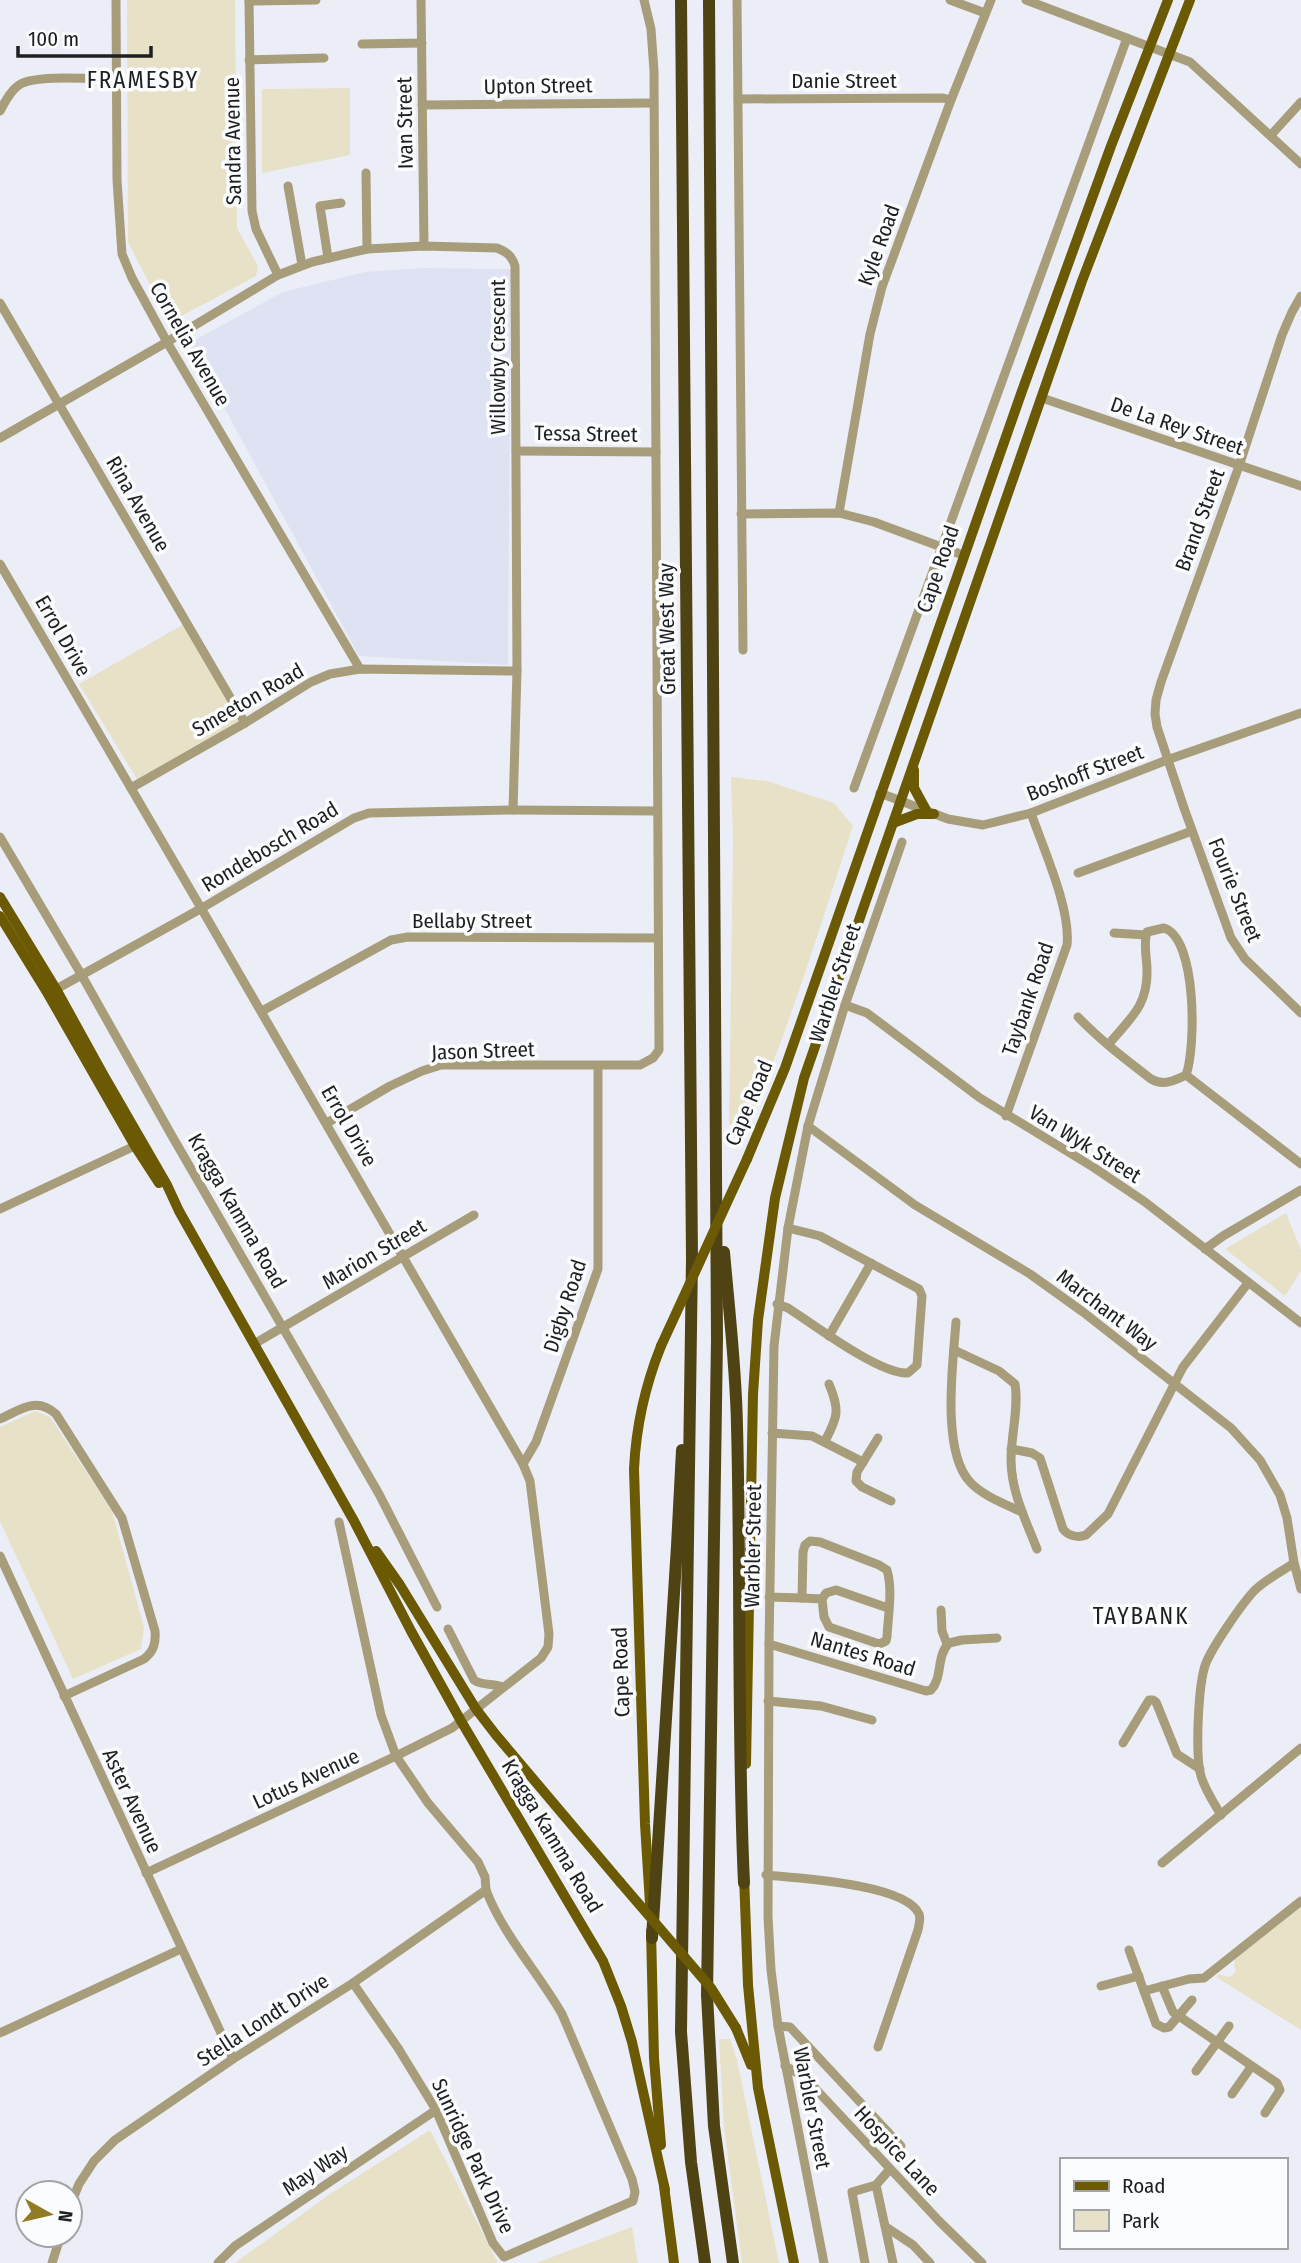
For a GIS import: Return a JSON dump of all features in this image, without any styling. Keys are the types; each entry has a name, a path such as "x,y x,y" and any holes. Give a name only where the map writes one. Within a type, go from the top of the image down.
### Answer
{"highway":[{"name":"Great West Way","path":"681,0 692,1258"},
{"path":"709,0 717,1339 707,1995 715,2134 733,2263"},
{"path":"711,130 715,0"},
{"path":"716,1175 734,1359 737,1425 740,1809 744,1882"},
{"path":"652,1938 692,1258"},
{"path":"692,1258 681,2032 691,2162 705,2263"}],"main road":[{"name":"Cape Road","path":"674,2263 654,2058 634,1469 640,1412 661,1346 781,1079 963,555 1149,45 1168,0"},
{"name":"Cape Road","path":"794,2263 758,2088 748,1997 744,1882 754,1382 765,1259 780,1174 801,1090 1087,268 1190,0"},
{"path":"892,823 930,812 914,788 914,760"},
{"name":"Kragga Kamma Road","path":"1,903 254,1343 354,1521 461,1721 592,1940 621,2006 635,2054 665,2190"},
{"name":"Kragga Kamma Road","path":"0,916 52,991"},
{"name":"Kragga Kamma Road","path":"354,1521 400,1586 476,1709 710,1988 736,2028 758,2088"}],"street":[{"name":"Cornelia Avenue","path":"116,0 117,180 122,254 167,342 345,648 360,669"},
{"path":"249,1 316,0"},
{"name":"Ivan Street","path":"421,0 424,246"},
{"name":"Great West Way","path":"644,0 652,29 653,47 656,811 660,1043 653,1058"},
{"path":"737,0 743,650"},
{"path":"950,0 985,13"},
{"name":"Kyle Road","path":"839,513 876,309 951,100 991,0"},
{"path":"1026,0 1184,58 1199,68 1301,164"},
{"name":"Sandra Avenue","path":"249,1 251,211 256,229 278,275"},
{"name":"Cape Road","path":"854,788 1127,38"},
{"path":"362,44 422,43"},
{"path":"249,60 324,58"},
{"path":"0,111 12,90 32,79 117,79"},
{"name":"Danie Street","path":"738,99 951,100"},
{"path":"1271,135 1301,102"},
{"name":"Upton Street","path":"422,105 653,103"},
{"path":"366,173 367,249"},
{"path":"288,186 302,265"},
{"path":"328,258 320,206 341,203"},
{"name":"Willowby Crescent","path":"0,438 278,275 302,265 367,249 424,246 497,248 505,251 513,260 516,451 517,671 513,810"},
{"name":"Brand Street","path":"1167,760 1157,727 1156,701 1282,335 1301,296"},
{"name":"Rina Avenue","path":"0,303 245,723"},
{"name":"De La Rey Street","path":"1042,398 1301,486"},
{"name":"Tessa Street","path":"516,451 656,452"},
{"path":"741,514 839,513 874,522 963,555"},
{"name":"Errol Drive","path":"0,564 523,1464 530,1481 548,1647 541,1658 476,1709"},
{"name":"Smeeton Road","path":"131,788 311,682 330,674 360,669 517,671"},
{"name":"Boshoff Street","path":"880,793 975,825 990,823 1031,813 1167,760 1301,713"},
{"name":"Fourie Street","path":"1167,760 1223,919 1238,949 1301,1013"},
{"name":"Rondebosch Road","path":"52,991 202,908 354,818 369,813 656,811"},
{"name":"Taybank Road","path":"1006,1116 1063,956 1068,934 1063,905 1031,813"},
{"path":"1078,873 1192,831"},
{"name":"Kragga Kamma Road","path":"0,837 82,974 379,1494 437,1607"},
{"name":"Warbler Street","path":"824,2263 785,2066 771,1970 766,1875 772,1381 788,1228 808,1126 845,1005 902,842"},
{"path":"1108,1045 1144,998 1147,976 1146,935 1150,930 1167,928 1174,933 1188,972 1193,1037 1186,1075"},
{"path":"1114,933 1146,935"},
{"name":"Bellaby Street","path":"262,1011 391,940 408,937 658,938"},
{"name":"Van Wyk Street","path":"845,1005 867,1013 1006,1116 1112,1179 1301,1323"},
{"path":"1078,1017 1108,1045 1156,1082 1165,1083 1186,1075"},
{"name":"Jason Street","path":"327,1123 390,1086 433,1067 640,1065 653,1058"},
{"name":"Digby Road","path":"523,1464 536,1442 598,1269 598,1066"},
{"path":"1186,1075 1301,1164"},
{"name":"Marchant Way","path":"808,1126 915,1205 1030,1274 1231,1428 1260,1460 1280,1495 1301,1589"},
{"path":"0,1209 139,1144"},
{"path":"1205,1249 1301,1190"},
{"name":"Marion Street","path":"254,1343 474,1215"},
{"path":"778,1304 863,1356 897,1372 908,1373 915,1368 921,1292 915,1286 814,1233 788,1228"},
{"path":"830,1336 870,1263"},
{"path":"1011,1449 1040,1458 1066,1533 1081,1537 1086,1535 1108,1514 1183,1367 1248,1283"},
{"path":"956,1322 951,1409 958,1463 972,1485 1022,1512"},
{"path":"954,1350 1009,1377 1015,1384 1012,1477 1037,1549"},
{"path":"825,1441 837,1416 835,1398 829,1384"},
{"path":"0,1419 32,1405 44,1405 56,1414 122,1518 156,1631 156,1644 145,1659 64,1696"},
{"path":"772,1433 801,1434 825,1441 863,1462"},
{"path":"878,1438 856,1477 858,1485 891,1502"},
{"path":"339,1522 376,1696 396,1756 428,1803 478,1862 485,1877 486,1890"},
{"path":"802,1598 803,1552 807,1543 814,1540 884,1567 888,1573 888,1608 887,1637 883,1643 879,1644 830,1627 824,1617 822,1599 826,1593 836,1590 888,1608"},
{"name":"Aster Avenue","path":"0,1556 3,1571 233,2059"},
{"path":"1220,1815 1200,1769 1200,1704 1206,1665 1237,1613 1254,1592 1294,1563"},
{"path":"769,1597 822,1599"},
{"path":"941,1610 942,1631 947,1644 962,1640 997,1638"},
{"path":"448,1629 474,1679 482,1684 503,1687"},
{"name":"Nantes Road","path":"769,1644 929,1691 935,1685 942,1653 947,1644"},
{"path":"1123,1743 1149,1700 1153,1699 1177,1754 1200,1769"},
{"path":"768,1701 821,1706 872,1720"},
{"name":"Lotus Avenue","path":"146,1873 396,1756 452,1728 476,1709"},
{"path":"1162,1863 1301,1748"},
{"path":"766,1875 846,1884 888,1892 902,1898 919,1912 918,1930 878,2047"},
{"name":"Stella Londt Drive","path":"82,2179 94,2161 115,2140 233,2059 353,1983 486,1890"},
{"name":"Sunridge Park Drive","path":"353,1983 405,2058 436,2110 493,2243 504,2257 629,2203 635,2196 634,2186 562,2014 501,1921 486,1890"},
{"path":"1144,1991 1189,1979 1205,1978 1301,1901"},
{"path":"1,2030 181,1948"},
{"path":"1129,1950 1159,2027 1169,2027 1192,2000"},
{"path":"1101,1986 1139,1976"},
{"path":"1162,1986 1170,2009 1178,2016 1279,2087 1280,2090 1265,2113"},
{"path":"778,2026 790,2027 901,2146"},
{"path":"1196,2071 1229,2026"},
{"name":"Hospice Lane","path":"785,2066 811,2084 956,2239 982,2263"},
{"path":"1232,2094 1251,2067"},
{"name":"May Way","path":"218,2263 235,2246 436,2110"},
{"path":"865,2263 852,2192 876,2185 890,2169"},
{"path":"876,2185 893,2263"},
{"path":"886,2227 910,2242 930,2263"}],"shaded area":[{"path":"422,268 511,269 508,665 359,656 189,343 283,292 365,272"}],"green space":[{"path":"127,0 235,0 237,228 258,266 256,276 176,319 166,316 128,242"},
{"path":"350,88 350,155 262,173 262,89"},
{"path":"184,624 239,721 138,781 79,684"},
{"path":"731,777 767,781 834,803 853,826 789,1020 744,1133 729,1124 733,843"},
{"path":"1286,1213 1301,1250 1301,1271 1285,1296 1225,1249"},
{"path":"35,1411 50,1417 112,1511 144,1627 141,1649 73,1679 0,1521 0,1427"},
{"path":"1301,1906 1301,2030 1216,1977 1219,1974 1229,1977 1236,1972 1235,1959"},
{"path":"719,2039 730,2039 737,2060 779,2263 742,2263 724,2128"},
{"path":"430,2130 498,2263 235,2263 327,2196"},
{"path":"632,2227 638,2263 536,2263"}],"district":[{"name":"FRAMESBY","path":"143,80"},
{"name":"TAYBANK","path":"1141,1616"}]}
